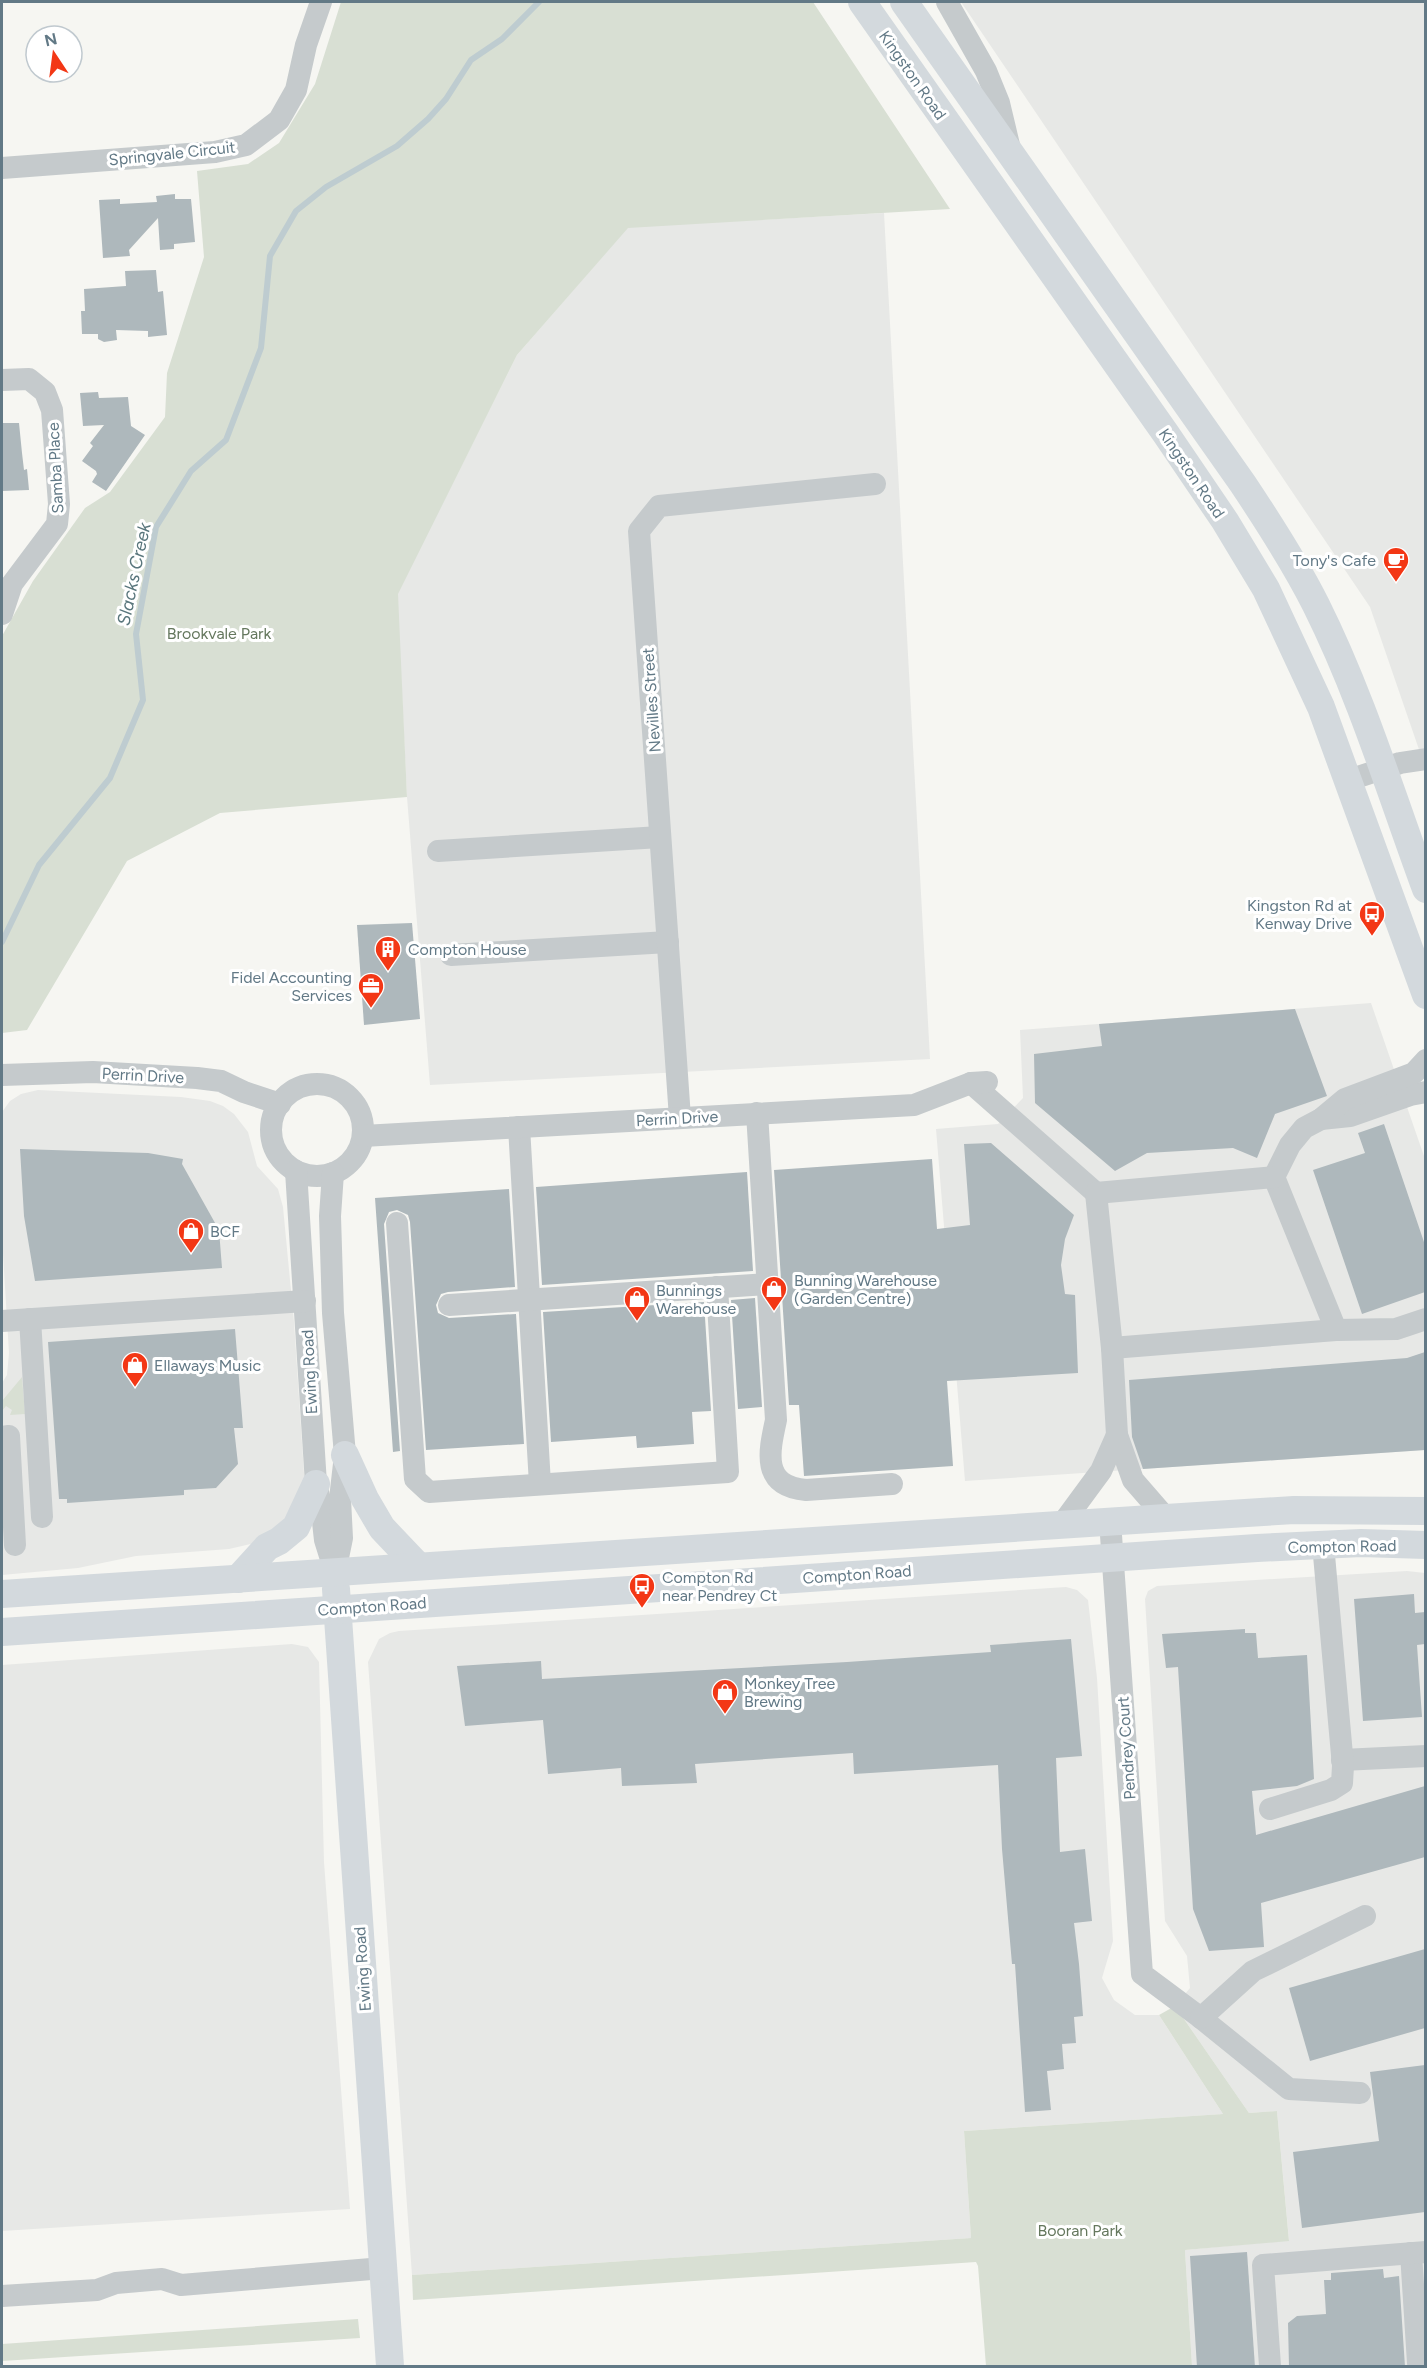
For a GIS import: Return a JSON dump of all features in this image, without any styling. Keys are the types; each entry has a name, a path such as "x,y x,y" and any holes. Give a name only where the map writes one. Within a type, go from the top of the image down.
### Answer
{"main road":[{"name":"Kingston Road","path":"861,2 1225,521 1266,589 1321,707 1425,995"},
{"name":"Kingston Road","path":"904,2 1278,538 1316,604 1349,678 1425,889"},
{"path":"345,1455 365,1499 382,1528 418,1566"},
{"path":"238,1579 267,1547 279,1541 296,1527 316,1484"},
{"path":"2,1594 1294,1510 1425,1511"},
{"name":"Compton Road","path":"2,1632 1323,1544 1425,1545"},
{"name":"Ewing Road","path":"335,1572 390,2367"}],"street":[{"name":"Springvale Circuit","path":"2,168 215,152 246,145 279,120 296,90 306,45 321,2"},
{"name":"Kingston Road","path":"947,2 994,88 1011,153"},
{"name":"Samba Place","path":"2,380 29,379 45,392 52,410 60,504 57,524 12,584 2,614"},
{"name":"Nevilles Street","path":"680,1118 639,531 659,506 875,484"},
{"path":"1349,780 1382,768 1425,759"},
{"path":"438,851 660,837"},
{"path":"451,955 668,942"},
{"path":"1335,1330 1274,1177 1296,1135 1304,1128 1321,1119 1345,1099 1414,1072 1425,1060"},
{"name":"Perrin Drive","path":"2,1075 93,1072 197,1078 221,1081 244,1092 280,1104"},
{"name":"Perrin Drive","path":"363,1136 914,1105 979,1083 1096,1193"},
{"path":"313,1084 332,1086 349,1097 355,1104 363,1122 360,1147 352,1160 333,1173 321,1176 296,1171 282,1160 272,1137 272,1119 280,1104 286,1096 303,1086 313,1084"},
{"path":"1321,1119 1350,1116 1425,1092"},
{"path":"757,1113 776,1419 770,1448 770,1462 784,1484 799,1489 892,1484"},
{"path":"519,1127 540,1484"},
{"name":"Ewing Road","path":"296,1171 316,1484 325,1540 335,1572"},
{"name":"Ewing Road","path":"333,1173 330,1216 333,1313 345,1455 340,1499 342,1538 335,1572"},
{"path":"1166,1518 1132,1480 1117,1435 1112,1348 1096,1193 1274,1177"},
{"path":"397,1223 415,1479 429,1492 728,1472 717,1287"},
{"path":"449,1305 767,1284"},
{"path":"2,1321 305,1300"},
{"path":"30,1319 42,1517"},
{"path":"1112,1348 1335,1330 1396,1329 1425,1319"},
{"path":"1062,1524 1101,1470 1117,1435"},
{"path":"2,1437 9,1436 15,1545"},
{"name":"Pendrey Court","path":"1110,1521 1142,1974 1201,2018"},
{"path":"1270,1809 1331,1790 1342,1783 1342,1760 1323,1544"},
{"path":"1342,1760 1425,1756"},
{"path":"1360,2093 1289,2089 1201,2018 1253,1971 1365,1916"},
{"path":"1270,2367 1263,2265 1418,2252 1418,2363"},
{"path":"2,2296 98,2290 116,2283 162,2279 182,2286 383,2268"}],"shaded area":[{"path":"961,2 1425,2 1425,767 1370,607"},
{"path":"884,213 930,1059 430,1085 407,797 397,594 517,355 628,227"},
{"path":"1371,1003 1425,1159 1425,1450 965,1481 936,1129 998,1124 1023,1098 1020,1030"},
{"path":"38,1090 181,1097 210,1101 223,1106 234,1114 248,1132 257,1166 278,1189 283,1207 294,1322 305,1488 304,1499 264,1541 229,1549 136,1556 78,1568 2,1575 2,1383 7,1375 9,1353 2,1237 2,1112 10,1101 21,1094"},
{"path":"1407,1571 1425,1573 1425,2366 1192,2366 1185,2250 1289,2240 1277,2111 1249,2113 1175,2006 1190,1988 1187,1956 1165,1921 1145,1599 1148,1591 1157,1586"},
{"path":"1066,1587 1077,1590 1088,1600 1097,1678 1113,1941 1102,1978 1114,2000 1135,2015 1159,2015 1223,2114 964,2131 971,2238 412,2275 368,1662 379,1639 399,1631"},
{"path":"292,1644 308,1647 319,1662 324,1862 350,2209 2,2231 2,1665"}],"green space":[{"name":"Brookvale Park","path":"341,2 813,2 950,209 628,228 517,355 398,594 407,797 220,813 127,861 27,1030 2,1033 2,636 33,581 85,508 110,492 165,417 167,373 204,257 197,171 248,164 279,143 315,84"},
{"path":"22,1377 25,1414 10,1415 12,1410 6,1406 2,1411 2,1401"},
{"name":"Booran Park","path":"1175,2006 1249,2113 1277,2111 1289,2241 1185,2250 1192,2366 986,2366 976,2262 413,2300 412,2275 971,2238 964,2131 1223,2114 1159,2015"},
{"path":"358,2319 360,2338 2,2361 2,2344"}],"building":[{"path":"175,194 175,199 191,199 195,242 174,244 174,249 160,250 158,218 129,250 130,256 103,258 99,200 120,199 120,204 157,202 156,196"},
{"path":"156,270 158,292 163,291 167,335 148,337 148,331 116,330 117,340 104,342 98,339 98,334 82,334 81,311 85,311 84,289 126,286 125,271"},
{"path":"98,392 99,398 128,397 131,426 145,435 106,491 92,482 97,474 96,471 82,461 93,446 90,443 104,425 83,426 80,393"},
{"path":"2,423 19,423 24,470 27,469 29,490 2,491"},
{"name":"Compton House","path":"412,923 420,1019 364,1025 357,925"},
{"path":"1295,1009 1327,1096 1275,1114 1257,1158 1233,1148 1147,1153 1115,1171 1035,1103 1034,1054 1102,1046 1099,1024"},
{"path":"1384,1124 1425,1245 1425,1292 1362,1314 1313,1170 1365,1153 1358,1133"},
{"path":"991,1143 1074,1215 1065,1239 1061,1265 1065,1294 1075,1295 1078,1373 947,1381 953,1466 804,1476 799,1405 789,1405 774,1170 932,1159 937,1229 970,1225 964,1144"},
{"path":"20,1149 148,1153 183,1159 182,1164 219,1230 222,1268 35,1281 24,1216"},
{"path":"747,1172 753,1271 542,1285 536,1187"},
{"path":"509,1189 515,1287 448,1292 441,1294 436,1305 438,1313 449,1318 516,1314 524,1444 426,1450 410,1222 408,1215 397,1210 389,1212 384,1224 400,1451 393,1452 375,1198"},
{"path":"755,1298 762,1407 738,1409 731,1300"},
{"path":"704,1302 711,1411 692,1412 694,1444 637,1448 636,1436 551,1442 543,1312"},
{"path":"235,1329 243,1428 234,1428 238,1464 216,1488 184,1490 184,1495 67,1503 67,1499 59,1499 48,1342"},
{"path":"1425,1352 1425,1450 1143,1469 1132,1437 1129,1380 1407,1358"},
{"path":"1414,1594 1415,1613 1425,1612 1425,1644 1417,1645 1422,1717 1363,1721 1354,1599"},
{"path":"1245,1629 1245,1633 1256,1633 1258,1658 1307,1655 1314,1779 1297,1786 1252,1791 1256,1835 1425,1786 1425,1857 1261,1903 1264,1947 1209,1951 1193,1909 1178,1667 1166,1668 1162,1634"},
{"path":"1071,1639 1082,1756 1056,1758 1060,1852 1085,1849 1092,1921 1074,1923 1083,2016 1074,2017 1076,2043 1062,2044 1064,2069 1047,2071 1051,2110 1025,2112 1015,1964 1012,1964 1002,1849 998,1765 854,1774 853,1753 695,1764 697,1783 622,1786 621,1768 548,1774 543,1720 465,1726 457,1666 541,1661 542,1679 991,1652 990,1645"},
{"path":"1425,1949 1425,2028 1310,2061 1289,1988"},
{"path":"1425,2065 1425,2212 1302,2228 1293,2152 1379,2141 1370,2072"},
{"path":"1247,2252 1255,2367 1197,2367 1190,2256"},
{"path":"1383,2269 1384,2278 1399,2276 1405,2367 1289,2367 1288,2323 1297,2316 1326,2314 1324,2280 1331,2280 1331,2273"}],"waterway":[{"name":"Slacks Creek","path":"2,942 39,865 110,778 143,700 136,634 156,527 191,471 226,440 261,348 270,256 296,211 326,187 397,146 428,119 446,99 471,60 502,39 539,2"}],"place":[{"name":"Tony's Cafe","path":"1396,583"},
{"name":"Kingston Rd at Kenway Drive","path":"1372,937"},
{"name":"Compton House","path":"388,972"},
{"name":"Fidel Accounting Services","path":"371,1009"},
{"name":"BCF","path":"191,1254"},
{"name":"Bunning Warehouse (Garden Centre)","path":"774,1312"},
{"name":"Bunnings Warehouse","path":"637,1322"},
{"name":"Ellaways Music","path":"135,1388"},
{"name":"Compton Rd near Pendrey Ct","path":"642,1609"},
{"name":"Monkey Tree Brewing","path":"725,1715"}]}
